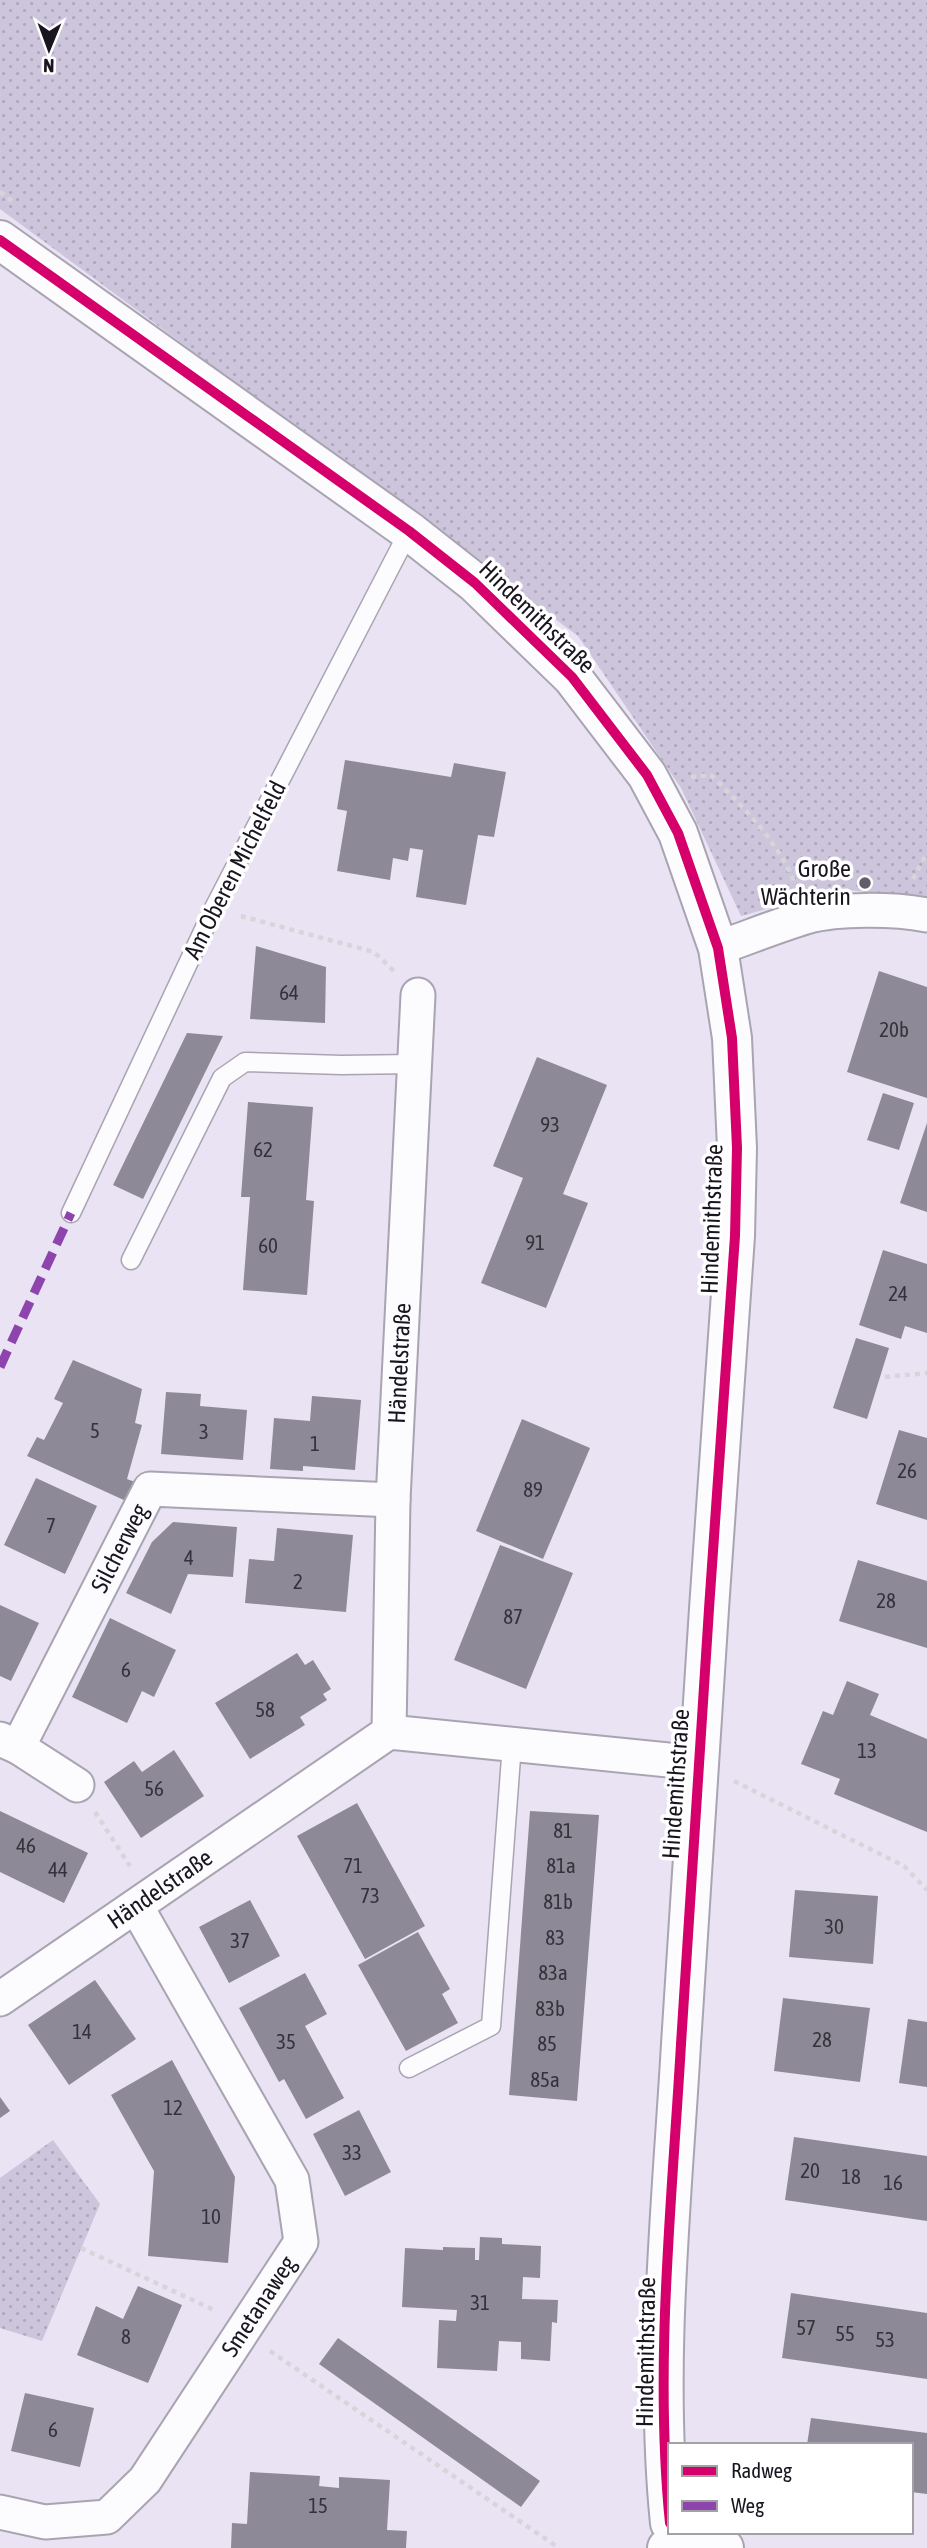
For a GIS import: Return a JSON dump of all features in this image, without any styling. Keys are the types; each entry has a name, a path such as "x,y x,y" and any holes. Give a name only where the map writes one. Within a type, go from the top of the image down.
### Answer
{"street":[{"name":"Hindemithstraße","path":"0,240 409,531 475,583 572,677 647,775 678,833 718,948 732,1038 737,1148 734,1250 698,1763 667,2284 664,2397 668,2490"},
{"path":"718,948 808,917 837,913 905,911 927,915"},
{"name":"Händelstraße","path":"0,1999 389,1732 393,1500 418,995"},
{"name":"Silcherweg","path":"77,1785 9,1743 150,1489 393,1500"},
{"path":"389,1732 698,1763"},
{"name":"Smetanaweg","path":"0,2512 45,2522 107,2517 145,2480 301,2242 292,2180 143,1901"},
{"name":"Hindemithstraße","path":"670,2537 724,2548"}],"lane":[{"name":"Am Oberen Michelfeld","path":"71,1213 214,908 409,531"},
{"path":"131,1260 222,1077 245,1062 414,1064"},
{"path":"409,2068 491,2026 512,1744"}],"path":[{"path":"678,833 684,777"},
{"path":"214,908 374,952 418,995"},
{"path":"885,1377 927,1373"},
{"path":"698,1763 904,1866 927,1890"},
{"path":"77,1785 143,1901"},
{"path":"81,2248 244,2328 559,2548"}],"shaded area":[{"path":"0,0 927,0 927,899 839,889 741,916 681,788 578,636 0,209"},
{"path":"53,2140 100,2204 42,2341 0,2328 0,2178"}],"building":[{"path":"345,760 451,777 454,763 506,772 494,837 478,835 466,905 416,897 423,850 410,848 408,861 393,858 390,880 337,871 347,811 337,809"},
{"path":"256,946 326,967 325,1023 250,1019"},
{"path":"879,971 927,987 927,1098 847,1072"},
{"path":"187,1033 223,1036 143,1199 113,1185"},
{"path":"537,1057 607,1085 563,1194 588,1203 546,1308 481,1283 523,1178 493,1166"},
{"path":"883,1093 914,1103 899,1150 867,1140"},
{"path":"248,1102 313,1107 306,1200 314,1201 307,1295 243,1290 250,1197 241,1197"},
{"path":"927,1123 927,1212 900,1203"},
{"path":"883,1250 927,1264 927,1333 905,1326 901,1339 859,1325"},
{"path":"856,1338 889,1348 867,1419 833,1408"},
{"path":"73,1360 142,1389 135,1423 142,1425 127,1479 135,1482 126,1501 27,1456 37,1437 44,1440 63,1403 54,1399"},
{"path":"166,1392 201,1394 200,1406 247,1410 243,1460 161,1454"},
{"path":"312,1396 361,1400 355,1470 303,1466 303,1471 270,1469 274,1418 310,1421"},
{"path":"522,1419 590,1448 543,1559 476,1531"},
{"path":"899,1430 927,1438 927,1520 876,1504"},
{"path":"36,1478 97,1506 65,1574 4,1545"},
{"path":"173,1522 237,1527 233,1577 188,1574 171,1614 126,1593 152,1542"},
{"path":"277,1528 353,1535 346,1612 245,1603 249,1559 274,1561"},
{"path":"500,1545 573,1573 526,1689 454,1660"},
{"path":"858,1560 927,1581 927,1648 839,1621"},
{"path":"0,1605 39,1623 11,1681 0,1676"},
{"path":"110,1618 176,1650 154,1697 142,1691 127,1723 72,1697"},
{"path":"297,1653 305,1665 313,1660 331,1689 323,1694 327,1700 300,1717 305,1725 250,1759 215,1703"},
{"path":"847,1681 879,1694 870,1715 927,1739 927,1832 834,1794 840,1779 801,1764 823,1711 833,1715"},
{"path":"174,1750 204,1796 141,1838 104,1782 134,1761 142,1772"},
{"path":"357,1803 425,1926 365,1959 297,1836"},
{"path":"0,1811 88,1853 64,1903 0,1872"},
{"path":"530,1811 599,1815 577,2101 509,2095"},
{"path":"795,1890 878,1896 873,1964 789,1957"},
{"path":"250,1900 280,1956 229,1983 199,1927"},
{"path":"418,1932 450,1989 442,1994 458,2023 406,2051 358,1965"},
{"path":"305,1973 327,2014 305,2026 344,2098 306,2119 284,2079 279,2082 239,2008"},
{"path":"95,1980 136,2039 69,2085 28,2025"},
{"path":"783,1998 870,2008 860,2082 774,2071"},
{"path":"908,2019 927,2022 927,2087 899,2083"},
{"path":"172,2060 235,2177 228,2263 148,2256 154,2171 111,2095"},
{"path":"0,2097 10,2111 0,2118"},
{"path":"359,2110 391,2172 345,2196 313,2134"},
{"path":"794,2137 927,2156 927,2221 785,2200"},
{"path":"480,2237 502,2238 502,2244 541,2246 540,2278 523,2277 522,2299 558,2300 557,2323 552,2322 550,2361 521,2359 521,2342 499,2341 497,2371 437,2368 439,2320 456,2321 457,2310 402,2307 405,2248 475,2248 475,2260 479,2260"},
{"path":"138,2286 182,2305 148,2383 77,2355 96,2306 123,2319"},
{"path":"791,2293 927,2313 927,2379 782,2358"},
{"path":"338,2338 540,2481 521,2507 319,2364"},
{"path":"25,2393 94,2408 80,2467 11,2451"},
{"path":"811,2418 927,2433 927,2494 913,2492 913,2443 807,2443"},
{"path":"250,2472 320,2476 319,2486 339,2488 339,2477 390,2480 387,2530 407,2531 406,2548 231,2548 232,2523 247,2524"}],"marked path":[{"path":"0,1367 71,1213"}],"cycle path":[{"path":"0,240 409,531 475,583 572,677 647,775 678,833 718,948 732,1038 737,1148 735,1236 669,2223 664,2344 668,2494"}],"place":[{"name":"Große Wächterin","path":"865,883"}]}
